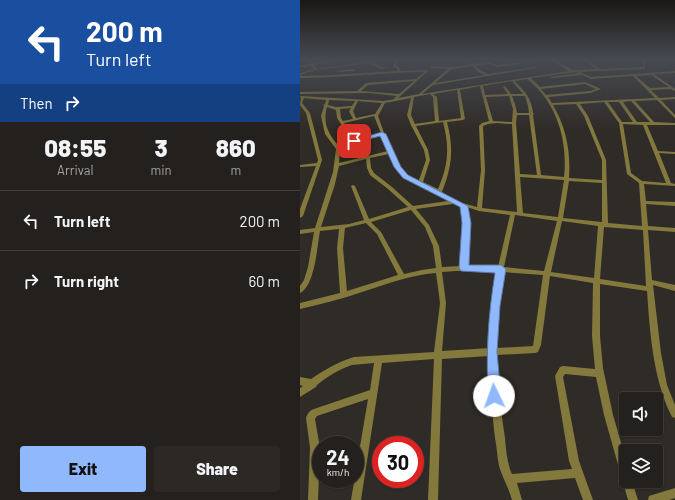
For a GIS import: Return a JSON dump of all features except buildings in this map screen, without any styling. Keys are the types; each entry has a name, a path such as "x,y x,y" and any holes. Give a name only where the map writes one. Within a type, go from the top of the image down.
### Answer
{"street":[{"path":"360,91 366,84 374,83"},
{"path":"395,99 412,83"},
{"path":"420,184 428,160 426,150 408,112 416,95 433,84 437,83"},
{"path":"301,96 384,102 416,95 493,83"},
{"path":"514,83 526,95 532,114 539,176"},
{"path":"300,393 343,364 379,359 534,349 537,345 547,274 562,219 567,178 567,147 560,121 546,96 534,83"},
{"path":"539,88 582,83"},
{"path":"546,96 590,92 599,89 586,83"},
{"path":"644,83 675,117"},
{"path":"665,83 675,90"},
{"path":"481,85 486,96 491,122"},
{"path":"505,87 511,95 516,114 514,123 518,175 516,214 501,269 495,306 492,352 495,410 504,467 511,479 517,500"},
{"path":"650,89 671,88"},
{"path":"413,125 464,119 458,89"},
{"path":"301,96 360,91 399,95"},
{"path":"431,93 435,97 437,122"},
{"path":"486,96 526,95"},
{"path":"300,216 319,164 318,150 308,113 300,103 301,96"},
{"path":"551,104 675,98"},
{"path":"328,99 323,116 327,134 338,145"},
{"path":"355,119 352,114 352,107 357,100"},
{"path":"620,100 636,123"},
{"path":"632,100 653,124"},
{"path":"605,101 621,123 627,172 641,182 672,185 645,124"},
{"path":"342,122 376,115 384,102"},
{"path":"577,102 586,116 604,160 605,182 598,282 597,352 610,419 619,451"},
{"path":"325,105 337,108 352,107"},
{"path":"300,290 306,283 318,229 337,166 338,145 346,136 337,108"},
{"path":"516,114 532,114"},
{"path":"376,115 382,134 398,167 406,176 438,192 453,202 479,209 516,214 645,229 675,230"},
{"path":"438,192 444,181 451,155 450,141 445,121"},
{"path":"479,209 483,170 481,126 484,123 491,122 514,123"},
{"path":"621,123 675,124"},
{"path":"338,145 382,134"},
{"path":"337,166 390,152"},
{"path":"658,152 675,153"},
{"path":"368,158 369,168 372,174 412,208 432,235 441,270 443,303 438,355 433,500"},
{"path":"300,166 319,164"},
{"path":"518,175 605,182"},
{"path":"641,182 644,202 649,285 658,366 671,408 675,414"},
{"path":"353,186 367,221 379,233 402,276"},
{"path":"300,232 342,227 412,208 453,202"},
{"path":"644,202 675,204"},
{"path":"464,206 467,223 464,268"},
{"path":"342,227 340,248 344,295"},
{"path":"300,306 344,295 402,276 464,268 501,269 598,282 675,288"},
{"path":"356,500 379,359"},
{"path":"588,500 574,460 559,376 562,370 600,373"},
{"path":"300,380 313,384"},
{"path":"313,500 315,448 310,418 314,413 373,393"},
{"path":"511,479 579,473"},
{"path":"629,488 633,500"},
{"path":"652,500 675,493"}],"route":[{"path":"354,141 382,134 398,167 406,176 431,188 453,202 464,206 464,215 467,223 464,268 501,269 495,306 492,352 494,396"}]}
